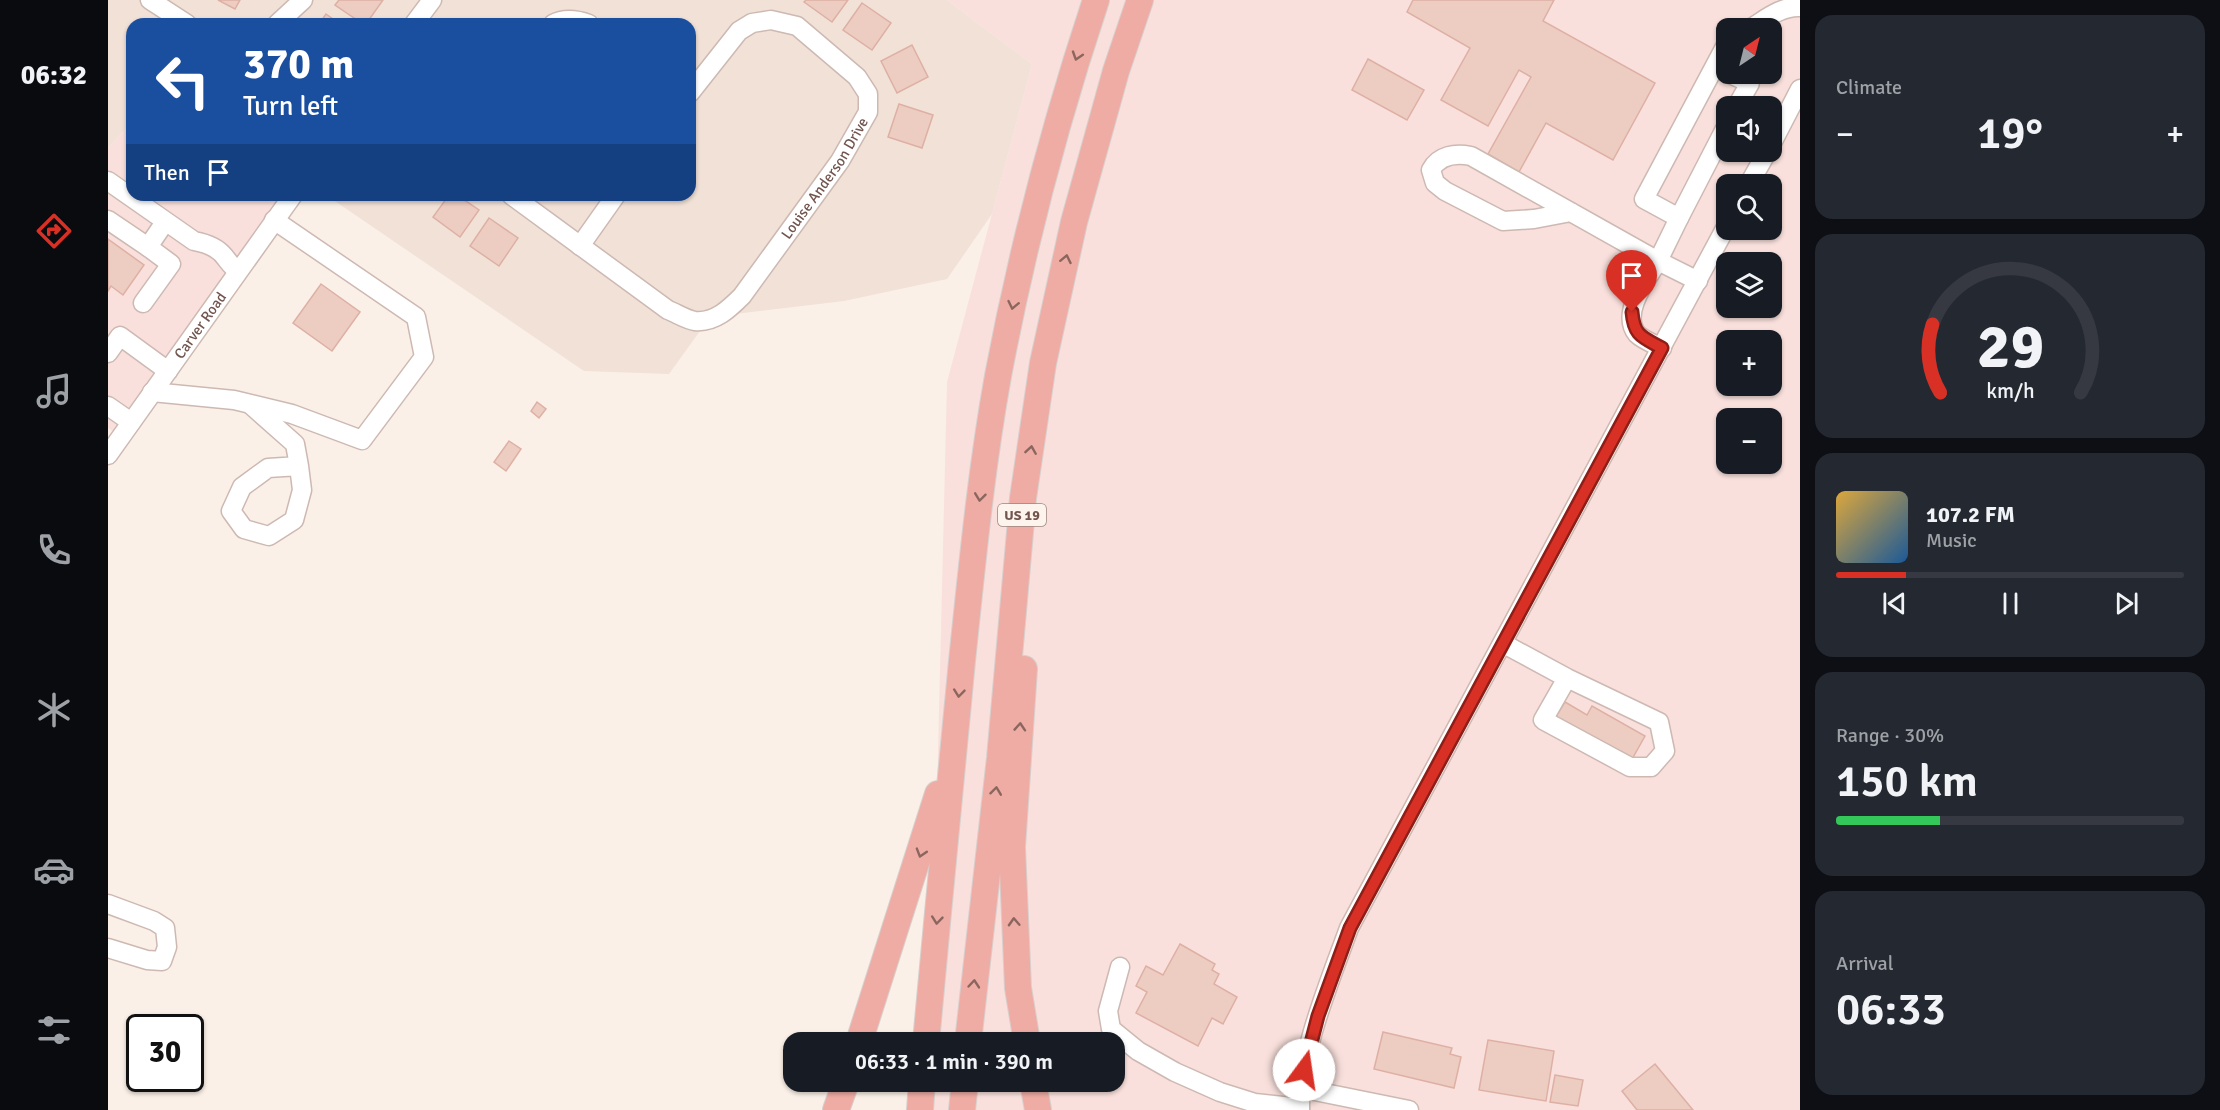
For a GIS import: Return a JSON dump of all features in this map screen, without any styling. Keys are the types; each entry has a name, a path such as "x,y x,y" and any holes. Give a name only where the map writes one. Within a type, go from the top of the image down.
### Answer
{"highway":[{"name":"US 19","path":"927,1032 971,568 987,445 999,375 1033,214 1076,59 1096,0"},
{"name":"US 19","path":"969,1032 1000,758 1023,498 1043,363 1074,222 1116,71 1140,0"},
{"path":"1023,498 1026,643 1011,847 1018,988 1025,1032"},
{"path":"862,1032 920,855 954,736"},
{"path":"836,1110 842,1092"},
{"path":"920,1110 921,1092"},
{"path":"962,1110 963,1092"},
{"path":"1035,1092 1038,1110"}],"street":[{"path":"150,0 178,18"},
{"path":"284,18 303,0"},
{"path":"418,18 430,0"},
{"path":"1767,18 1779,11 1800,7"},
{"name":"Louise Anderson Drive","path":"519,201 668,310 696,321 713,318 726,311 742,296 840,161 868,112 868,94 857,77 797,26 771,20 752,23 739,31 696,85"},
{"path":"1679,218 1644,199 1716,83"},
{"path":"1782,124 1800,89"},
{"path":"1662,348 1638,335 1632,312 1638,295 1658,261 1716,146"},
{"path":"1571,212 1534,219 1503,220 1445,191 1435,183 1431,170 1439,160 1447,156 1462,154 1471,156 1698,281"},
{"path":"108,181 126,194"},
{"path":"136,201 194,241 207,243 223,255 233,267"},
{"name":"Carver Road","path":"108,455 168,371 233,267 288,201"},
{"path":"580,246 612,201"},
{"path":"108,220 171,264 143,303"},
{"path":"152,392 234,400 292,414 362,440 424,357 416,317 274,220"},
{"path":"148,247 165,222"},
{"path":"1120,967 1108,1011 1111,1029 1138,1052 1220,1092 1255,1103 1300,1109 1300,1088 1318,1016 1350,928 1719,240"},
{"path":"108,353 120,336 168,371"},
{"path":"250,404 295,444 299,466"},
{"path":"108,406 131,422"},
{"path":"1503,644 1659,722 1665,751 1651,767 1630,767 1543,720 1567,678"},
{"path":"108,904 154,921 165,928 167,947 162,961 147,960 108,948"},
{"path":"1300,1088 1409,1110"}],"shaded area":[{"path":"108,0 947,0 1032,64 992,214 947,279 844,301 710,317 669,374 584,371 335,201 696,201 696,18 126,18 126,128 108,148"},
{"path":"947,0 1800,0 1800,1110 930,1110 930,1092 1125,1092 1125,1032 931,1032 947,382 1032,64"},
{"path":"126,128 126,201 299,201 125,440 108,428 108,148"}],"building":[{"path":"218,0 240,0 235,9"},
{"path":"339,0 383,0 370,18 354,18 335,5"},
{"path":"806,0 848,0 832,22 804,2"},
{"path":"1413,0 1554,0 1543,21 1655,83 1613,160 1546,123 1519,172 1488,154 1531,77 1519,70 1488,126 1441,100 1470,48 1407,12"},
{"path":"862,3 891,23 872,50 843,30"},
{"path":"912,45 928,77 897,93 881,61"},
{"path":"1368,59 1424,90 1407,120 1352,90"},
{"path":"899,104 933,115 922,148 888,137"},
{"path":"445,201 466,201 479,210 460,237 433,217"},
{"path":"489,218 518,238 499,266 470,246"},
{"path":"108,239 144,265 123,295 111,286 108,291"},
{"path":"321,284 360,312 332,351 293,323"},
{"path":"537,402 546,409 539,418 531,411"},
{"path":"509,441 521,449 506,471 494,462"},
{"path":"1565,702 1587,715 1592,706 1645,736 1631,761 1555,718"},
{"path":"1180,944 1215,964 1212,970 1219,974 1214,984 1237,997 1223,1024 1212,1018 1198,1046 1136,1013 1147,992 1136,986 1146,966 1163,975"},
{"path":"1383,1032 1452,1048 1450,1054 1461,1057 1454,1088 1374,1069"},
{"path":"1488,1040 1554,1051 1546,1101 1479,1090"},
{"path":"1655,1064 1693,1110 1637,1110 1622,1091"},
{"path":"1555,1075 1583,1080 1578,1106 1550,1102"}],"route":[{"path":"1304,1070 1318,1016 1350,928 1662,348 1638,335 1632,312"}]}
